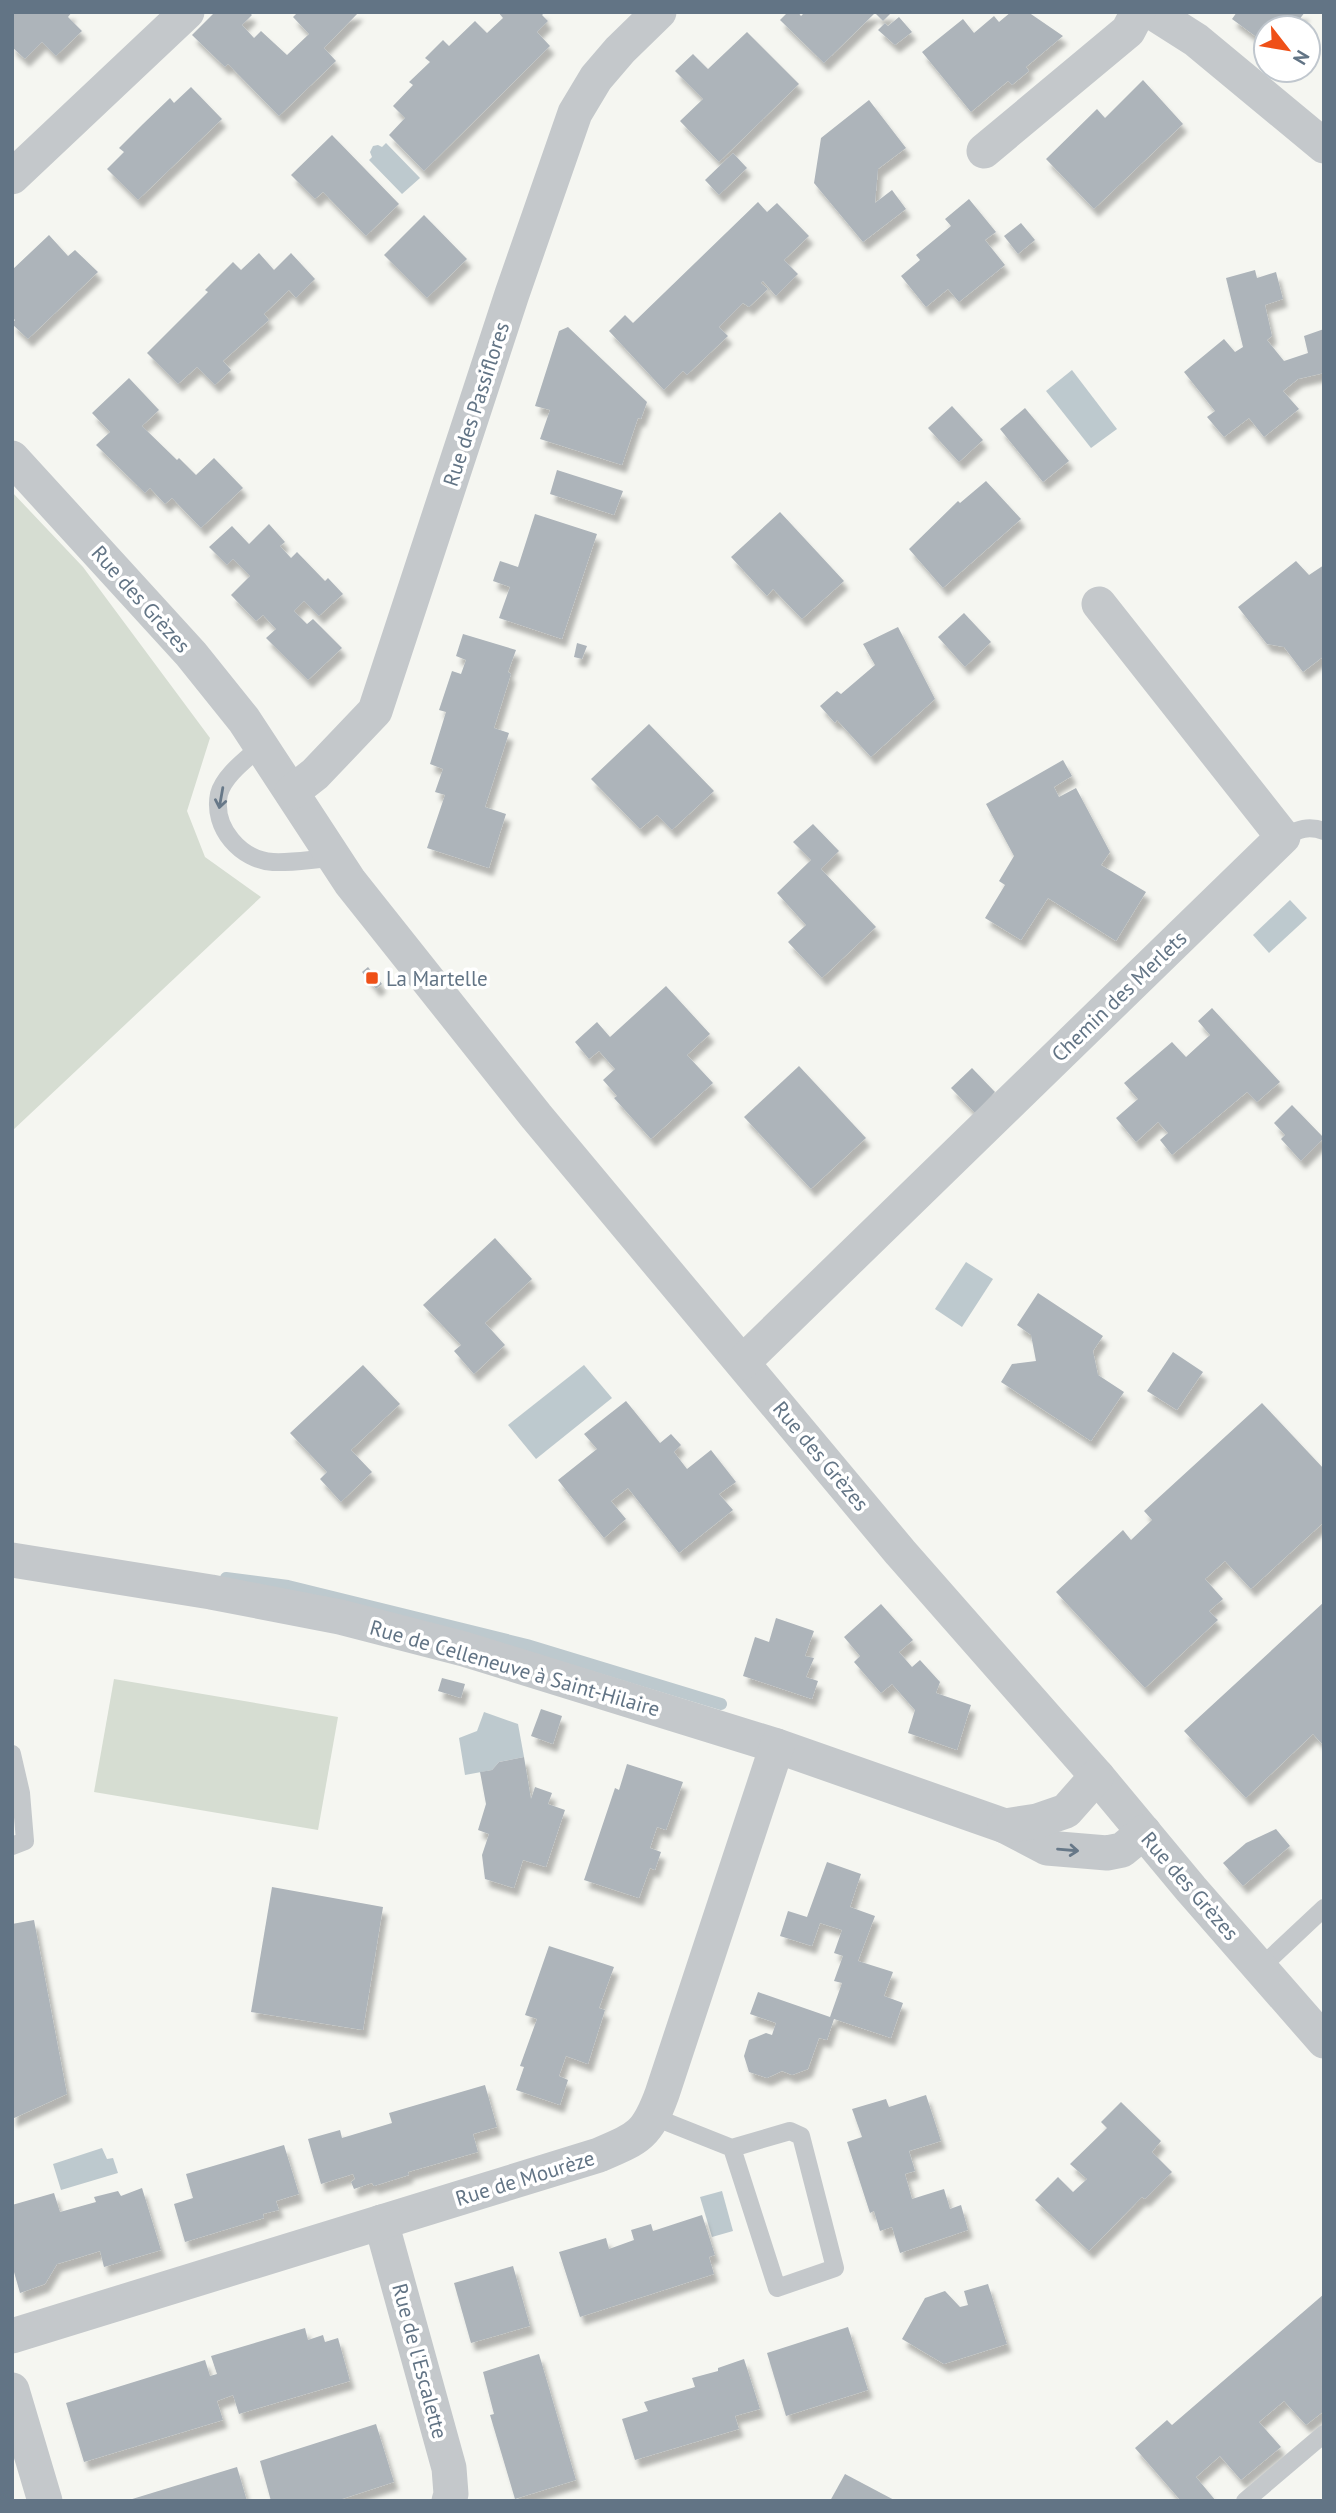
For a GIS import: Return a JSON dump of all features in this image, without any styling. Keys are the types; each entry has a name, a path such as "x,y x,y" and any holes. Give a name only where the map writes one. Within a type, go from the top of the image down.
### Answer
{"street":[{"path":"12,177 187,12"},
{"name":"Rue des Passiflores","path":"292,792 316,774 375,711 512,294 575,113 596,78 659,12"},
{"path":"984,151 1128,31 1138,12"},
{"path":"1152,12 1196,40 1324,146"},
{"name":"Rue des Grèzes","path":"12,458 191,654 244,720 350,883 536,1116 900,1552 1324,2041"},
{"path":"1099,604 1283,837"},
{"name":"Chemin des Merlets","path":"743,1362 1283,837"},
{"name":"Rue de Celleneuve à Saint-Hilaire","path":"12,1560 211,1592 340,1617 464,1649 777,1746 1005,1826 1047,1848 1107,1853 1122,1850 1144,1832"},
{"name":"Rue de Mourèze","path":"12,2336 599,2155 640,2136 654,2117 777,1746"},
{"name":"Rue de Celleneuve à Saint-Hilaire","path":"1005,1826 1037,1821 1066,1811 1097,1776"},
{"name":"Rue de l'Escalette","path":"381,2222 449,2468 449,2501"},
{"path":"12,2390 45,2501"}],"lane":[{"path":"261,746 231,774 219,794 219,818 224,831 246,853 271,862 333,858"},
{"path":"1283,837 1302,827 1314,827 1324,831"},
{"path":"12,1754 21,1793 25,1841 12,1846"},
{"path":"1260,1968 1324,1908"},
{"path":"654,2117 732,2148 790,2131 800,2136 835,2268 777,2288 732,2148"},
{"path":"1245,2501 1324,2434"}],"shaded area":[{"path":"386,143 420,178 402,194 369,160 373,146 382,147"},
{"path":"1072,370 1117,429 1091,448 1046,391"},
{"path":"12,492 83,567 210,738 187,811 205,857 261,897 12,1131"},
{"path":"1290,900 1307,918 1269,953 1253,935"},
{"path":"966,1262 993,1279 962,1327 935,1309"},
{"path":"584,1365 612,1398 536,1459 508,1425"},
{"path":"114,1679 338,1717 318,1830 94,1792"},
{"path":"484,1712 518,1724 524,1757 499,1762 492,1770 465,1775 459,1738 477,1731"},
{"path":"102,2148 107,2159 113,2158 118,2173 61,2190 53,2164"},
{"path":"722,2191 733,2231 712,2237 700,2197"}],"building":[{"path":"12,12 72,12 68,17 82,31 56,56 42,42 25,59 12,47"},
{"path":"215,12 249,12 252,15 242,25 254,38 261,31 287,55 309,34 293,17 298,12 359,12 324,48 336,61 279,116 228,64 225,67 192,35"},
{"path":"498,12 545,12 542,15 548,21 537,32 550,46 424,171 389,135 405,118 393,106 413,85 409,82 430,62 425,58 443,40 449,46 475,21 487,33 503,18"},
{"path":"788,12 798,12 801,16 805,12 892,12 883,21 875,13 824,63 780,20"},
{"path":"1011,12 1028,12 1063,36 1026,67 1029,71 1012,85 1008,81 971,112 922,52 963,19 974,33 994,16 999,22"},
{"path":"1237,12 1305,12 1252,14 1252,34 1232,19"},
{"path":"899,17 912,32 895,45 878,30 885,23 888,26"},
{"path":"747,32 799,84 719,162 680,121 703,99 675,71 693,54 708,69"},
{"path":"1143,80 1183,124 1094,209 1046,159 1097,109 1105,118"},
{"path":"191,87 222,119 138,200 107,169 124,152 119,148 143,124 170,98 174,103"},
{"path":"869,100 906,148 878,169 875,203 892,190 906,209 863,242 814,183 821,138"},
{"path":"332,135 399,204 366,236 323,192 315,199 291,175"},
{"path":"733,153 747,168 719,195 705,180"},
{"path":"969,199 996,232 985,240 1005,265 959,302 948,289 926,307 901,276 920,260 916,255 951,226 945,219"},
{"path":"758,202 767,212 777,203 809,236 784,260 798,274 776,296 763,281 761,283 768,289 749,307 743,303 719,327 728,336 687,375 683,371 664,390 609,331 625,315 633,323"},
{"path":"424,215 467,259 427,298 384,255"},
{"path":"1021,223 1035,240 1018,254 1004,236"},
{"path":"49,235 68,256 75,250 98,272 28,339 12,324 15,320 12,317 12,270"},
{"path":"259,253 274,270 291,253 315,279 296,298 289,290 264,314 269,320 223,361 231,370 215,385 197,367 178,384 147,353 208,292 205,290 233,262 241,270"},
{"path":"1255,270 1257,278 1276,272 1283,299 1265,305 1272,336 1267,340 1284,361 1308,353 1304,336 1324,329 1324,373 1298,379 1283,391 1299,409 1264,437 1249,418 1224,437 1207,417 1215,411 1184,372 1224,339 1235,352 1243,347 1226,278"},
{"path":"568,327 647,402 641,419 638,418 622,465 540,439 550,410 535,406 559,331"},
{"path":"129,378 159,410 142,426 177,460 179,458 196,475 214,458 243,488 201,528 172,498 165,504 150,488 145,493 96,445 110,432 92,413"},
{"path":"952,406 983,440 959,462 928,428"},
{"path":"1025,408 1069,461 1043,482 1000,429"},
{"path":"557,470 623,491 614,515 550,494"},
{"path":"986,481 1021,519 943,588 909,549 958,501 960,503"},
{"path":"780,512 844,581 802,619 773,589 767,596 731,557"},
{"path":"535,514 597,534 562,639 499,618 510,587 493,581 496,572 500,561 518,567"},
{"path":"269,524 285,542 280,546 291,558 297,552 325,581 328,578 343,594 319,616 304,601 294,611 307,624 313,619 342,648 308,680 266,638 276,629 263,615 256,621 231,595 250,576 233,559 227,565 209,547 232,526 249,544"},
{"path":"1296,561 1309,575 1324,565 1324,656 1303,672 1284,647 1267,644 1238,607"},
{"path":"964,613 991,642 965,667 938,637"},
{"path":"898,627 935,699 871,757 837,720 835,723 820,706 837,691 841,694 875,665 863,644"},
{"path":"463,634 516,650 494,728 509,733 485,807 506,814 489,868 427,848 445,795 435,792 443,769 430,764 446,712 439,710 452,671 461,674 466,660 456,656"},
{"path":"577,643 587,646 582,659 574,657"},
{"path":"649,724 714,791 672,830 657,815 640,829 591,779"},
{"path":"1063,760 1072,776 1054,787 1059,797 1076,788 1110,852 1101,865 1146,892 1116,941 1048,898 1021,940 985,918 1005,885 999,881 1014,856 986,804"},
{"path":"813,824 839,851 821,869 876,927 822,978 788,942 806,925 777,893 811,860 793,842"},
{"name":"La Martelle","path":"368,967 382,984 376,989 362,972"},
{"path":"666,986 710,1034 687,1055 713,1083 651,1139 614,1098 617,1096 603,1080 615,1069 599,1051 589,1059 575,1042 597,1022 610,1037"},
{"path":"1212,1008 1280,1082 1257,1102 1247,1092 1172,1155 1160,1140 1168,1133 1158,1122 1136,1142 1116,1118 1138,1099 1124,1083 1172,1042 1186,1057 1210,1035 1198,1021"},
{"path":"799,1066 866,1138 811,1189 744,1117"},
{"path":"972,1068 995,1092 975,1113 951,1088"},
{"path":"1292,1105 1324,1138 1301,1161 1281,1139 1285,1135 1274,1123"},
{"path":"495,1238 532,1279 485,1323 505,1345 474,1374 454,1351 461,1345 423,1305"},
{"path":"1038,1293 1103,1336 1093,1351 1098,1375 1124,1392 1091,1441 1001,1382 1012,1364 1036,1361 1031,1335 1017,1325"},
{"path":"1173,1352 1203,1372 1177,1410 1147,1391"},
{"path":"363,1365 400,1404 351,1450 372,1472 341,1502 320,1479 327,1472 290,1433"},
{"path":"626,1401 660,1443 671,1434 681,1445 674,1452 687,1469 711,1450 736,1482 719,1494 733,1510 679,1553 628,1488 611,1501 626,1519 604,1538 558,1480 597,1449 584,1434"},
{"path":"1262,1403 1324,1469 1324,1522 1251,1589 1225,1561 1205,1579 1223,1599 1209,1611 1218,1620 1145,1688 1056,1592 1123,1530 1131,1540 1152,1520 1144,1511"},
{"path":"1324,1602 1324,1746 1313,1734 1246,1798 1184,1731"},
{"path":"881,1604 913,1640 899,1652 912,1667 920,1660 940,1682 936,1693 971,1705 957,1750 908,1733 915,1710 892,1684 881,1693 854,1662 860,1656 844,1637"},
{"path":"776,1618 814,1631 805,1656 814,1658 806,1677 818,1681 812,1699 743,1676 755,1637 769,1642"},
{"path":"442,1678 465,1684 461,1698 438,1691"},
{"path":"541,1709 562,1716 553,1744 531,1736"},
{"path":"524,1757 531,1799 535,1787 552,1793 548,1804 565,1810 546,1867 523,1860 514,1888 485,1879 482,1855 489,1834 478,1830 486,1804 480,1772 492,1770 499,1762"},
{"path":"627,1764 683,1782 666,1830 657,1827 650,1848 661,1852 655,1870 650,1868 639,1898 584,1880 615,1788 619,1790"},
{"path":"1276,1829 1290,1846 1243,1886 1223,1863 1246,1843"},
{"path":"827,1862 861,1874 850,1907 875,1916 858,1961 893,1972 884,1996 903,2003 891,2038 834,2019 827,2040 819,2038 808,2069 792,2075 782,2071 767,2078 749,2072 744,2056 749,2040 766,2033 772,2035 776,2023 750,2014 758,1992 830,2017 842,1983 834,1981 843,1956 834,1953 842,1930 820,1923 812,1946 780,1936 788,1911 807,1917"},
{"path":"272,1887 383,1907 363,2030 251,2012"},
{"path":"34,1920 67,2094 12,2119 12,1924"},
{"path":"549,1946 614,1967 599,2008 605,2010 588,2064 566,2056 559,2076 568,2080 560,2105 516,2090 524,2067 520,2066 537,2019 525,2015"},
{"path":"485,2085 497,2127 473,2134 478,2152 408,2172 409,2175 374,2186 372,2183 354,2189 351,2182 355,2179 353,2174 321,2184 308,2139 340,2130 342,2138 392,2123 389,2113"},
{"path":"926,2095 941,2141 909,2151 915,2171 905,2174 912,2199 944,2189 950,2209 961,2205 968,2230 900,2253 892,2227 880,2231 874,2211 870,2213 847,2142 862,2137 852,2109 886,2099 889,2107"},
{"path":"1121,2102 1161,2141 1152,2152 1172,2172 1145,2199 1142,2197 1089,2251 1035,2200 1058,2177 1073,2192 1087,2179 1070,2164 1107,2128 1101,2122"},
{"path":"284,2145 299,2194 276,2201 279,2210 263,2214 264,2218 185,2242 174,2204 193,2198 186,2174"},
{"path":"142,2188 161,2250 104,2267 100,2251 57,2264 45,2284 20,2293 12,2265 12,2205 54,2193 60,2212 96,2202 94,2197 118,2191 121,2196"},
{"path":"702,2215 715,2255 709,2257 714,2274 580,2317 559,2252 606,2238 609,2249 634,2240 631,2230 651,2224 653,2231"},
{"path":"513,2266 530,2326 471,2343 454,2283"},
{"path":"988,2284 1007,2344 944,2364 902,2339 925,2298 945,2291 960,2307 968,2305 964,2291"},
{"path":"1324,2294 1324,2411 1306,2425 1284,2401 1259,2422 1281,2447 1241,2480 1220,2456 1196,2477 1216,2501 1181,2501 1135,2448 1167,2420 1172,2425"},
{"path":"848,2327 868,2390 786,2416 767,2353"},
{"path":"305,2328 308,2340 323,2335 325,2342 338,2338 350,2381 239,2414 233,2395 217,2401 223,2420 84,2462 66,2403 205,2360 210,2376 217,2374 211,2356"},
{"path":"539,2354 576,2480 515,2499 490,2415 494,2414 483,2372"},
{"path":"744,2359 760,2409 735,2416 739,2429 635,2460 622,2419 648,2411 644,2402 695,2387 692,2378 718,2371 718,2368"},
{"path":"376,2424 394,2482 336,2501 271,2501 260,2461"},
{"path":"237,2467 247,2501 129,2501 129,2500"},
{"path":"845,2474 896,2501 830,2501"}],"waterway":[{"path":"226,1578 288,1586 527,1645 721,1704"}],"place":[{"name":"La Martelle","path":"372,978"}]}
